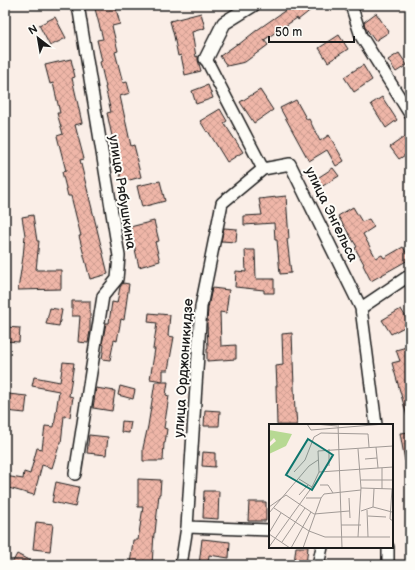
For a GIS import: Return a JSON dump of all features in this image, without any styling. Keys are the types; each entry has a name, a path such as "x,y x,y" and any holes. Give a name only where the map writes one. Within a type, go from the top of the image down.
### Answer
{"street":[{"name":"улица Рябушкина","path":"75,474 103,296 117,279 119,256 78,5"},
{"path":"253,5 224,23 206,59 263,169"},
{"path":"350,5 361,36 410,114"},
{"name":"улица Энгельса","path":"263,169 290,164 361,308 376,424"},
{"name":"улица Орджоникидзе","path":"181,565 187,527 201,307 222,203 263,169"},
{"path":"361,308 410,275"},
{"path":"187,527 269,530"},
{"path":"318,565 322,548"},
{"path":"388,548 388,565"}],"building":[{"path":"94,5 115,5 120,24 112,26 118,51 115,52 123,83 127,82 130,93 120,96 131,146 134,145 141,177 122,182 107,113 111,112 100,62 102,61 97,40 103,39"},
{"path":"293,5 317,5 298,20 297,18 264,40 268,45 245,62 227,66 220,56 237,44 238,45"},
{"path":"201,13 205,28 192,32 196,57 198,56 201,71 185,75 181,55 178,56 170,21"},
{"path":"376,13 389,32 375,41 365,27 364,22"},
{"path":"55,17 66,38 50,46 39,25"},
{"path":"339,35 348,49 328,62 319,48"},
{"path":"399,53 407,65 396,72 388,60"},
{"path":"71,59 75,77 72,78 82,123 75,125 84,159 80,160 108,274 90,279 71,196 68,196 62,172 66,171 57,136 63,134 57,113 60,113 53,83 50,84 45,65"},
{"path":"363,65 372,80 354,92 344,77"},
{"path":"208,85 213,98 196,104 192,91"},
{"path":"260,90 273,110 254,123 240,102"},
{"path":"382,97 397,120 386,128 371,104"},
{"path":"296,100 307,120 309,119 320,141 329,135 344,161 336,166 327,150 309,161 280,108"},
{"path":"220,109 227,121 224,123 243,152 227,162 200,121"},
{"path":"410,133 410,152 399,159 390,147"},
{"path":"333,168 339,176 321,187 316,179"},
{"path":"160,181 165,201 142,207 137,186"},
{"path":"286,196 289,239 287,239 291,273 280,274 274,223 244,225 244,216 262,215 259,199"},
{"path":"353,207 362,222 369,219 374,227 363,234 376,258 382,255 384,258 403,247 410,259 371,281 355,248 357,247 338,216"},
{"path":"33,215 37,241 39,241 36,270 61,270 61,289 18,290 25,235 22,217"},
{"path":"154,221 159,241 155,242 160,261 139,267 130,227"},
{"path":"224,228 237,229 236,242 221,241"},
{"path":"245,250 255,250 256,279 274,279 274,293 264,293 264,290 235,287 236,271 246,272"},
{"path":"123,283 129,284 124,320 121,319 117,341 114,340 110,360 102,359 104,345 102,344 106,323 109,323 112,302 117,303 120,287"},
{"path":"212,288 229,290 226,313 220,312 221,346 236,345 236,359 207,361 208,308"},
{"path":"72,301 90,301 90,331 88,343 78,342 80,316 72,316"},
{"path":"50,308 62,310 59,326 46,324"},
{"path":"401,309 410,324 391,334 382,320"},
{"path":"149,313 170,315 168,336 174,337 168,370 163,370 163,381 150,379 155,349 153,349 157,323 148,322"},
{"path":"5,327 20,328 19,342 5,341"},
{"path":"292,333 295,413 297,424 277,424 276,366 283,365 282,334"},
{"path":"410,346 410,416 407,416 392,363 400,361 396,350"},
{"path":"63,362 74,363 69,396 73,397 70,417 64,416 61,443 52,468 42,465 34,495 5,487 5,476 23,479 24,472 30,474 37,448 42,449 45,426 54,427 59,391 32,386 34,377 60,382"},
{"path":"155,382 168,382 166,395 169,396 164,428 167,429 164,443 163,461 143,461 143,448"},
{"path":"120,386 135,390 133,399 118,395"},
{"path":"96,388 115,391 112,411 93,408"},
{"path":"8,394 27,396 25,413 6,411"},
{"path":"205,410 220,411 219,426 204,426"},
{"path":"122,421 131,422 129,433 121,432"},
{"path":"410,432 410,461 405,461 400,433"},
{"path":"89,435 108,437 106,455 87,453"},
{"path":"203,452 215,453 215,467 202,466"},
{"path":"138,479 161,480 154,533 152,565 130,565 133,540 138,540 143,507 138,507"},
{"path":"56,482 79,487 75,507 52,502"},
{"path":"204,491 219,491 218,519 203,518"},
{"path":"249,502 266,502 266,521 248,521"},
{"path":"36,522 53,524 50,551 33,549"},
{"path":"202,539 230,542 229,558 209,555 208,565 199,565"},
{"path":"296,548 308,548 306,565 294,563"},
{"path":"17,554 38,565 11,565"}]}
